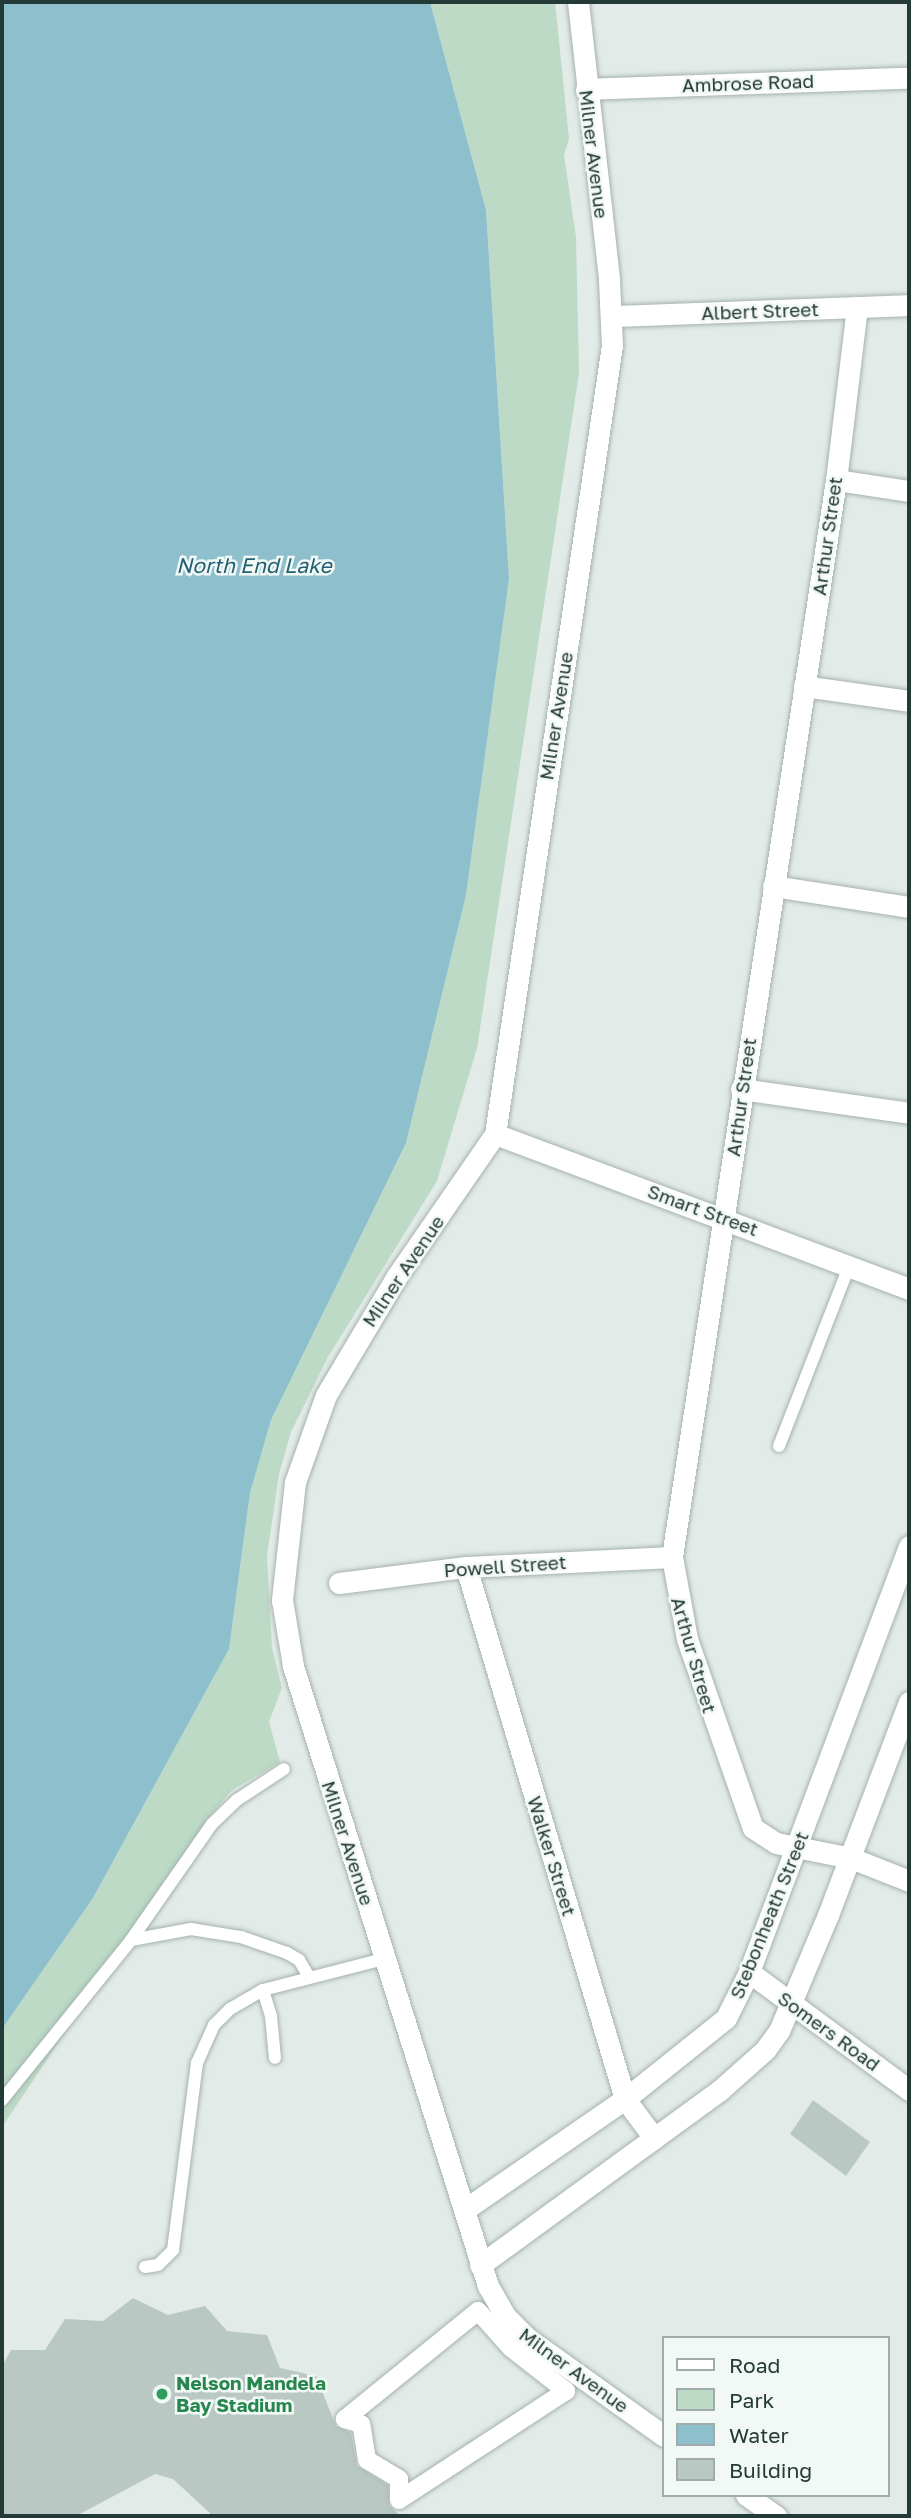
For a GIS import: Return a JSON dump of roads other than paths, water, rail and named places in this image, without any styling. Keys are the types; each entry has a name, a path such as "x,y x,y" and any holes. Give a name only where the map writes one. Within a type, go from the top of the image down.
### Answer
{"street":[{"name":"Milner Avenue","path":"578,2 612,316 608,379 495,1134 397,1276 327,1395 304,1448 288,1519 282,1600 290,1654 480,2265 499,2307 517,2329 662,2435"},
{"name":"Ambrose Road","path":"586,89 909,78"},
{"name":"Albert Street","path":"612,316 909,305"},
{"name":"Arthur Street","path":"857,307 836,480 671,1557 687,1639 746,1815 762,1836 796,1848 851,1858 909,1881"},
{"path":"836,480 909,491"},
{"path":"804,686 909,701"},
{"path":"773,886 909,906"},
{"path":"741,1088 909,1113"},
{"name":"Smart Street","path":"495,1134 909,1289"},
{"name":"Stebonheath Street","path":"464,2210 625,2099 716,2029 749,1972 796,1848 902,1589 909,1546"},
{"name":"Powell Street","path":"339,1583 466,1567 671,1557"},
{"name":"Walker Street","path":"466,1567 625,2099 654,2138"},
{"path":"480,2265 748,2067 779,2031 851,1858 909,1702"},
{"name":"Somers Road","path":"749,1972 909,2090"},
{"path":"478,2311 511,2348 566,2391 399,2500 399,2479 367,2460 361,2424 345,2419 478,2311"},
{"path":"750,2497 776,2516"}],"lane":[{"path":"779,1446 849,1266"},
{"path":"2,2100 131,1940 212,1824 237,1800 284,1769"},
{"path":"131,1940 191,1929 241,1937 287,1953 299,1961 308,1975"},
{"path":"145,2267 158,2265 173,2250 197,2063 204,2042 230,2009 263,1990 308,1975 384,1959"},
{"path":"263,1990 271,2015 275,2058"}],"water":[{"name":"North End Lake","path":"2,2 430,2 486,210 509,579 466,895 406,1143 271,1420 250,1493 229,1649 93,1898 2,2029"}],"place":[{"name":"Nelson Mandela Bay Stadium","path":"162,2394"}]}
